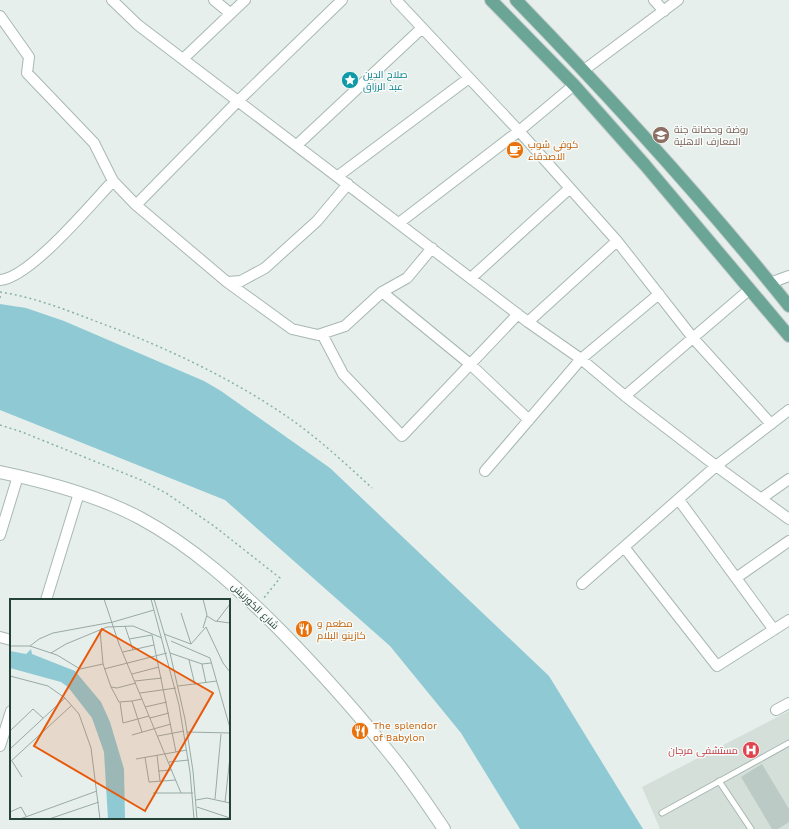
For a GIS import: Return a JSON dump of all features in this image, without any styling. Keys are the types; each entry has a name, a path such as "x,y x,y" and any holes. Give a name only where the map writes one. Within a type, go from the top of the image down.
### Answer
{"main road":[{"path":"491,0 574,85 696,225 789,336"},
{"path":"516,0 584,70 720,224 789,306"},
{"path":"696,225 708,223 711,214"},
{"path":"706,237 709,228 720,224"}],"street":[{"path":"112,0 138,25 528,322 582,359 625,396 716,466 789,519"},
{"path":"214,0 230,13"},
{"path":"183,58 245,0"},
{"path":"136,205 238,101 342,0"},
{"path":"396,0 519,131 617,241 693,338 771,424"},
{"path":"654,0 664,11"},
{"path":"584,70 678,0"},
{"path":"0,16 29,57 28,73 94,143 113,181 136,205 227,282 292,329 318,335 345,326 382,292 407,278 432,248"},
{"path":"297,145 422,28"},
{"path":"338,176 469,78"},
{"path":"399,223 519,131 574,85"},
{"path":"0,280 11,277 31,265 113,181"},
{"path":"227,282 241,281 265,268 317,220 348,184"},
{"path":"471,278 570,188"},
{"path":"528,322 617,241"},
{"path":"770,283 789,276"},
{"path":"625,396 750,289"},
{"path":"382,292 470,364 529,420"},
{"path":"485,471 582,359 659,294"},
{"path":"322,334 343,374 402,436 518,314"},
{"path":"582,584 716,466 789,410"},
{"name":"شارع الكورنيش","path":"0,472 79,493 125,510 154,526 202,560 257,607 311,662 392,756 444,829"},
{"path":"0,535 18,476"},
{"path":"762,498 789,479"},
{"path":"46,599 79,493"},
{"path":"679,500 774,630"},
{"path":"736,578 789,541"},
{"path":"624,547 717,666 789,620"},
{"path":"0,637 10,640"},
{"path":"776,710 789,703"},
{"path":"0,746 10,714"}],"lane":[{"path":"662,813 789,743"},
{"path":"720,781 751,829"}],"path":[{"path":"0,292 27,297 61,307 126,332 204,368 261,400 292,420 320,442 372,488"},
{"path":"0,425 27,434 141,480 166,492 190,508 280,578 257,607"}],"shaded area":[{"name":"مستشفى مرجان","path":"789,711 789,829 660,829 642,787"}],"water":[{"path":"0,304 26,308 64,321 204,381 221,391 330,468 549,676 643,829 520,829 461,733 390,646 225,500 0,410"}],"building":[{"path":"762,764 789,809 789,822 778,829 772,829 741,777"}],"place":[{"name":"صلاح الدين عبد الرزاق","path":"350,80"},
{"name":"روضة وحضانة جنة المعارف الاهلية","path":"661,135"},
{"name":"كوفي شوب الاصدقاء","path":"515,150"},
{"name":"مطعم و كازينو البلام","path":"304,629"},
{"name":"The splendor of Babylon","path":"360,731"},
{"name":"مستشفى مرجان","path":"751,750"}]}
